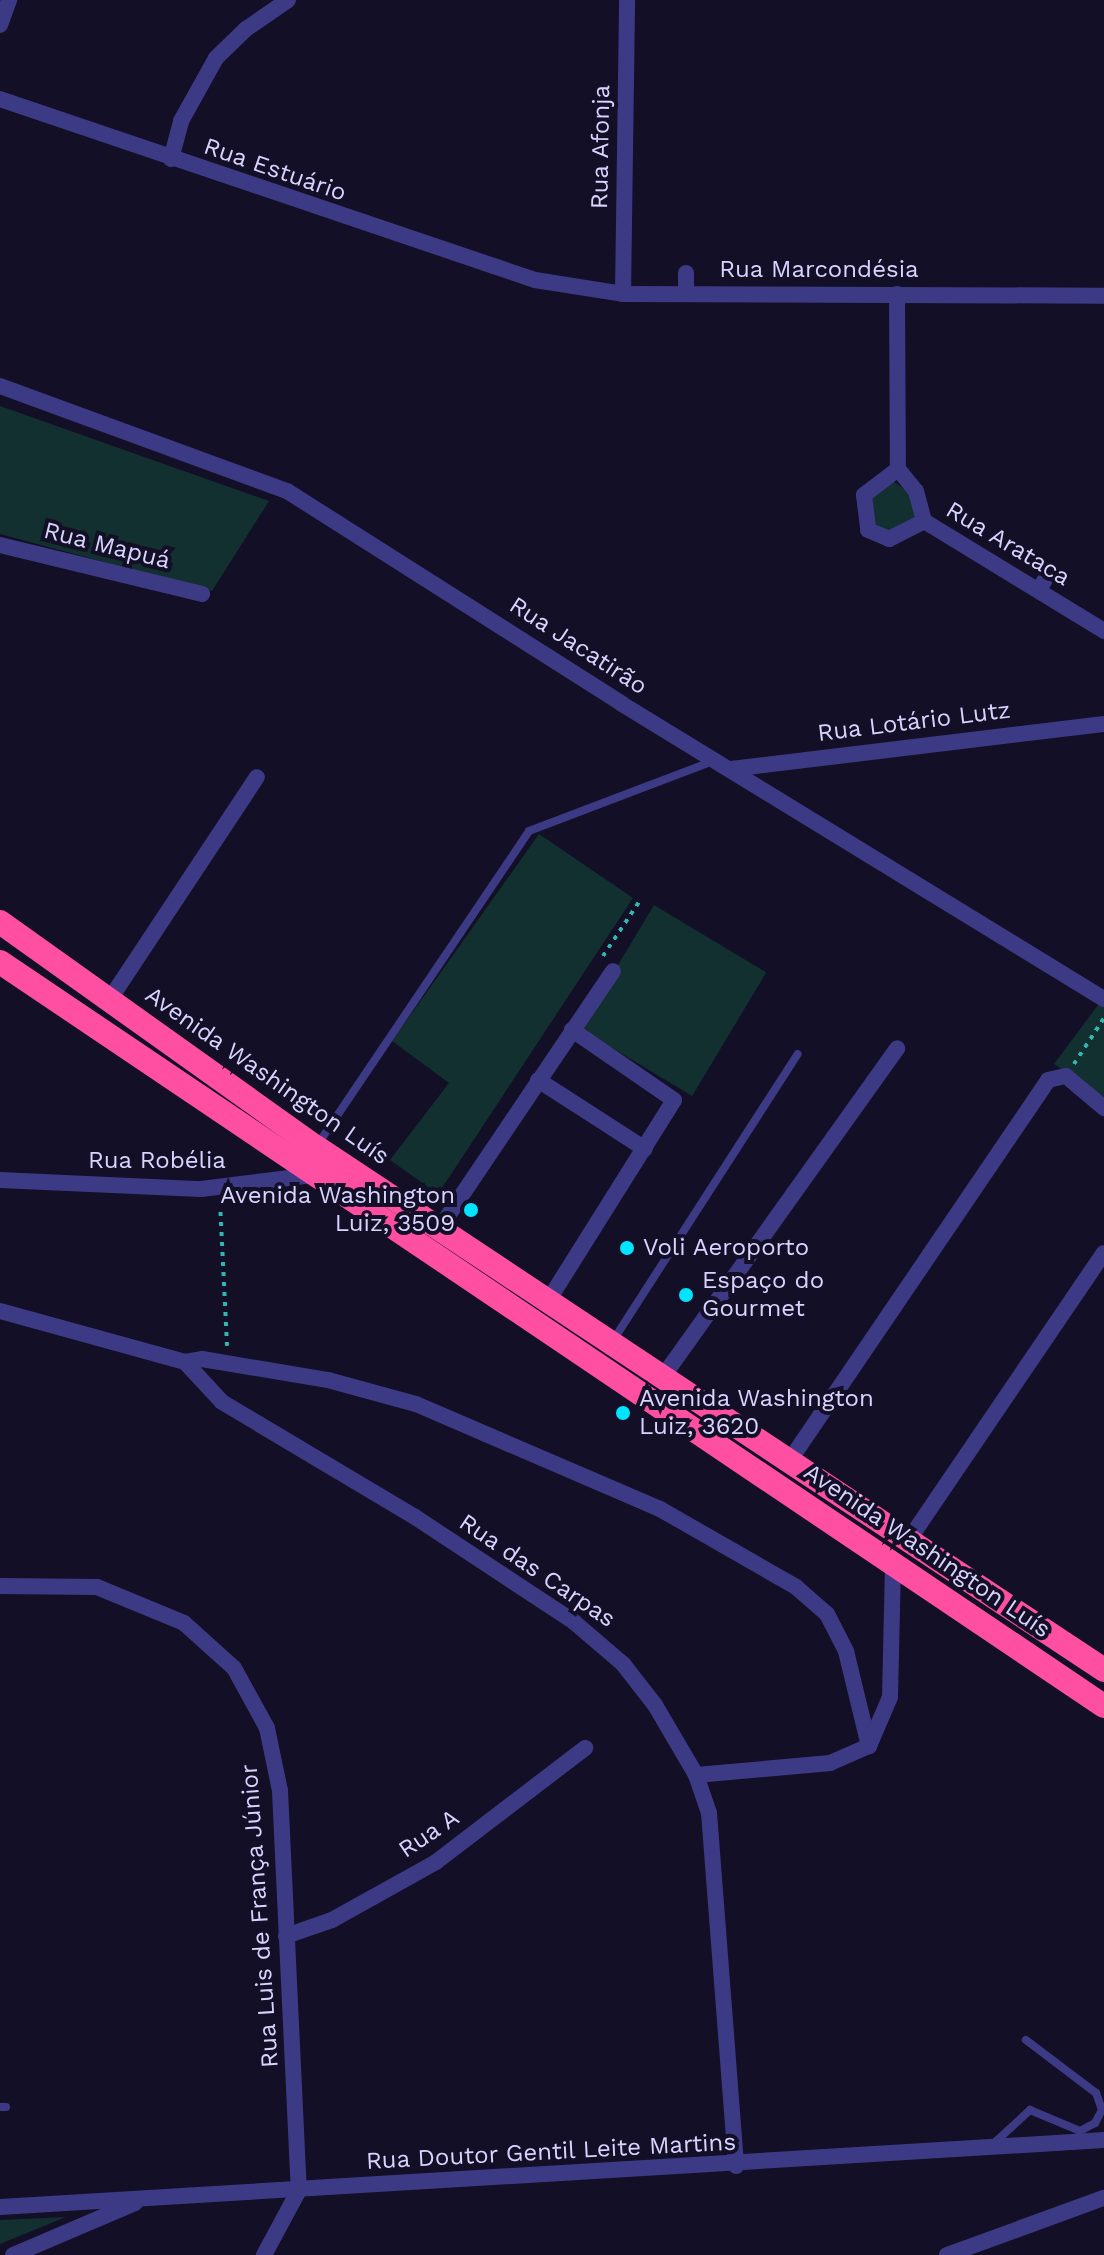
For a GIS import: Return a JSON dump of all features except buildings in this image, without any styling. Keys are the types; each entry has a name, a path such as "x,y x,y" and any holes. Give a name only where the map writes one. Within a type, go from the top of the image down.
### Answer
{"highway":[{"name":"Avenida Washington Luís","path":"0,922 316,1147 1104,1670"},
{"name":"Avenida Washington Luís","path":"0,962 1104,1706"},
{"path":"1007,1606 1104,1651"},
{"path":"1073,1685 1104,1722"}],"street":[{"path":"0,25 9,0"},
{"path":"171,159 186,110 216,58 246,29 288,0"},
{"name":"Rua Afonja","path":"623,294 627,0"},
{"name":"Rua Estuário","path":"0,99 171,159 535,273"},
{"name":"Rua Marcondésia","path":"535,273 623,294 1104,296"},
{"path":"686,273 686,294"},
{"path":"897,294 898,469 864,495 868,530 889,539 924,521"},
{"name":"Rua Jacatirão","path":"0,386 287,491 714,760 1104,999"},
{"name":"Rua Arataca","path":"898,469 916,491 924,521 1104,631"},
{"name":"Rua Mapuá","path":"0,545 202,594"},
{"path":"1039,590 1049,573"},
{"name":"Rua Lotário Lutz","path":"731,769 1104,724"},
{"path":"110,999 257,777"},
{"path":"439,1229 613,971"},
{"path":"548,1301 673,1109 670,1093 572,1030"},
{"path":"662,1378 897,1048"},
{"path":"788,1463 1025,1111 1053,1075 1066,1076 1104,1108"},
{"path":"538,1080 645,1149"},
{"name":"Rua Robélia","path":"0,1180 137,1189 218,1187 314,1175"},
{"path":"908,1541 1104,1253"},
{"path":"0,1311 185,1362 229,1364 328,1380 458,1420 660,1509 796,1587 827,1614 838,1633 869,1746"},
{"name":"Rua das Carpas","path":"185,1362 222,1402 415,1517 601,1642 655,1705 696,1775 709,1813 736,2166"},
{"path":"696,1775 830,1763 869,1746 890,1697 893,1561"},
{"name":"Rua Luis de França Júnior","path":"0,1586 82,1585 124,1596 184,1623 234,1668 267,1728 274,1757 299,2190"},
{"name":"Rua A","path":"286,1936 318,1927 436,1862 585,1748"},
{"name":"Rua Doutor Gentil Leite Martins","path":"0,2207 736,2166 1104,2140"},
{"path":"264,2255 299,2190"},
{"path":"13,2255 147,2198"},
{"path":"947,2255 1104,2198"}],"lane":[{"path":"316,1147 529,831 714,760"},
{"path":"611,1343 798,1054"},
{"path":"989,2148 1030,2110 1080,2131 1095,2123 1102,2110 1096,2093 1026,2040"}],"path":[{"path":"1066,1076 1104,1018"},
{"path":"218,1187 229,1364"}],"green space":[{"path":"0,406 269,501 212,591 0,534"},
{"path":"894,482 914,495 915,520 895,533 872,524 871,493"},
{"path":"539,834 633,898 438,1194 390,1160 449,1083 392,1041"},
{"path":"654,905 766,972 692,1096 580,1028"},
{"path":"1101,1001 1104,1003 1104,1100 1054,1064"},
{"path":"66,2217 0,2244 0,2220"}],"place":[{"name":"Avenida Washington Luiz, 3509","path":"471,1210"},
{"name":"Voli Aeroporto","path":"627,1248"},
{"name":"Espaço do Gourmet","path":"686,1295"},
{"name":"Avenida Washington Luiz, 3620","path":"623,1413"}]}
